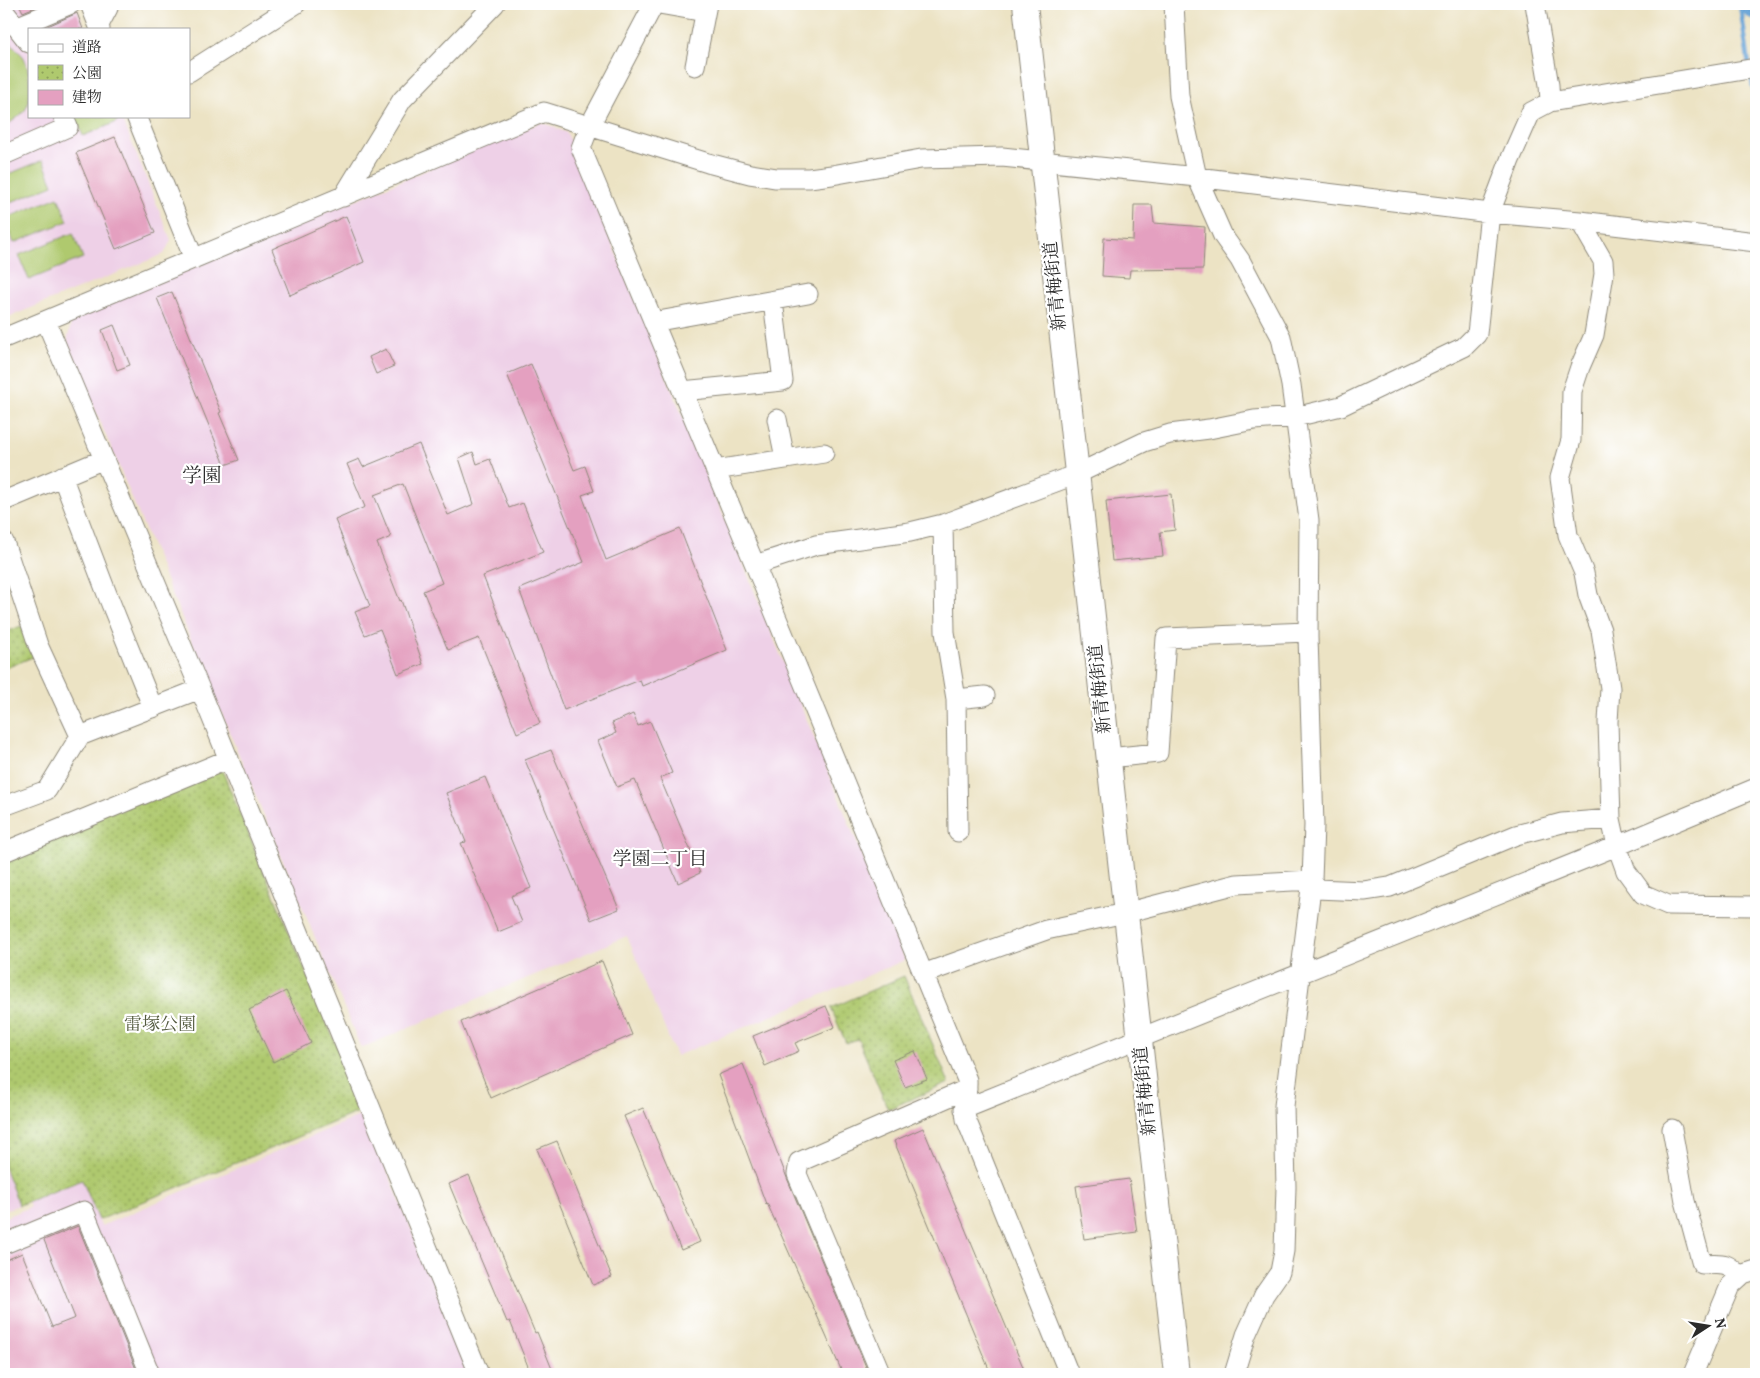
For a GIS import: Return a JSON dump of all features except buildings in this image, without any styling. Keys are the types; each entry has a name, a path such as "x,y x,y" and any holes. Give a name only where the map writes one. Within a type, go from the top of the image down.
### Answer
{"main road":[{"name":"新青梅街道","path":"1024,4 1177,1374"}],"street":[{"path":"16,27 71,4"},
{"path":"90,4 100,27"},
{"path":"100,27 108,4"},
{"path":"190,71 296,4"},
{"path":"343,197 402,100 495,4"},
{"path":"654,4 589,127 581,148 967,1080 968,1089 964,1109 966,1119 1069,1374"},
{"path":"660,4 706,8 695,66"},
{"path":"1174,4 1179,96 1197,177 1223,236 1240,260 1281,338 1291,386 1309,520 1308,632 1314,824 1312,880 1284,1106 1286,1187 1284,1251 1280,1272 1264,1296 1246,1335 1234,1374"},
{"path":"1535,4 1549,85 1550,102"},
{"path":"4,10 28,42"},
{"path":"755,565 816,545 910,532 943,524 1077,474 1144,442 1170,434 1254,420 1295,417 1341,406 1464,347 1477,334 1490,213 1531,112 1550,102 1749,69"},
{"path":"4,338 544,112 708,163 750,174 776,178 809,178 832,175 921,159 1002,157 1197,177 1490,213 1580,221 1756,242"},
{"path":"4,155 68,128 65,118"},
{"path":"137,118 194,258"},
{"path":"1580,221 1603,261 1604,274 1594,334 1572,391 1572,440 1560,478 1568,534 1584,573 1588,595 1601,630 1610,688 1608,722 1611,818 1617,846 1626,871 1642,894 1651,898 1668,905 1756,906"},
{"path":"653,322 808,294"},
{"path":"682,391 783,381 773,301"},
{"path":"46,321 200,689 479,1374"},
{"path":"777,419 785,458"},
{"path":"715,470 824,452"},
{"path":"4,501 104,459"},
{"path":"62,476 106,594 153,708"},
{"path":"943,524 945,632 956,699 958,832"},
{"path":"4,542 38,645 80,736"},
{"path":"1108,758 1158,752 1166,638 1308,632"},
{"path":"4,806 47,790 80,736 200,689"},
{"path":"956,699 986,696"},
{"path":"4,852 229,760"},
{"path":"964,1109 1617,846 1756,788"},
{"path":"1312,880 1316,889 1324,890 1364,891 1390,887 1516,835 1562,823 1611,818"},
{"path":"923,974 1046,930 1125,913 1237,884 1312,880"},
{"path":"881,1374 797,1174 799,1162 968,1089"},
{"path":"1672,1129 1685,1201 1702,1264 1719,1263 1748,1273"},
{"path":"4,1244 84,1211 150,1374"},
{"path":"1693,1374 1730,1286 1748,1273"}],"shaded area":[{"path":"4,4 75,4 86,28 28,28 28,118 122,118 171,240 164,254 4,319"},
{"path":"542,122 567,133 905,960 676,1056 627,936 361,1048 67,342 72,318"},
{"path":"364,1114 471,1374 4,1374 4,1218 30,1207 28,1201 82,1179 101,1226"},
{"path":"4,1167 19,1205 4,1211"}],"green space":[{"path":"4,36 23,56 25,61 28,71 28,102 25,110 4,126"},
{"path":"76,118 116,118 117,122 83,136"},
{"path":"43,160 53,185 4,205 4,176"},
{"path":"58,197 68,221 14,243 4,219"},
{"path":"73,233 83,258 29,280 19,255"},
{"path":"21,626 35,656 4,669 4,633"},
{"name":"雷塚公園","path":"217,758 363,1110 99,1220 82,1180 19,1205 4,1167 4,846"},
{"path":"904,976 949,1083 888,1109 858,1039 846,1043 831,1008"}],"waterway":[{"path":"1740,4 1749,65"},
{"path":"1751,73 1756,106"}],"district":[{"name":"学園","path":"202,477"},
{"name":"学園二丁目","path":"660,860"}]}
